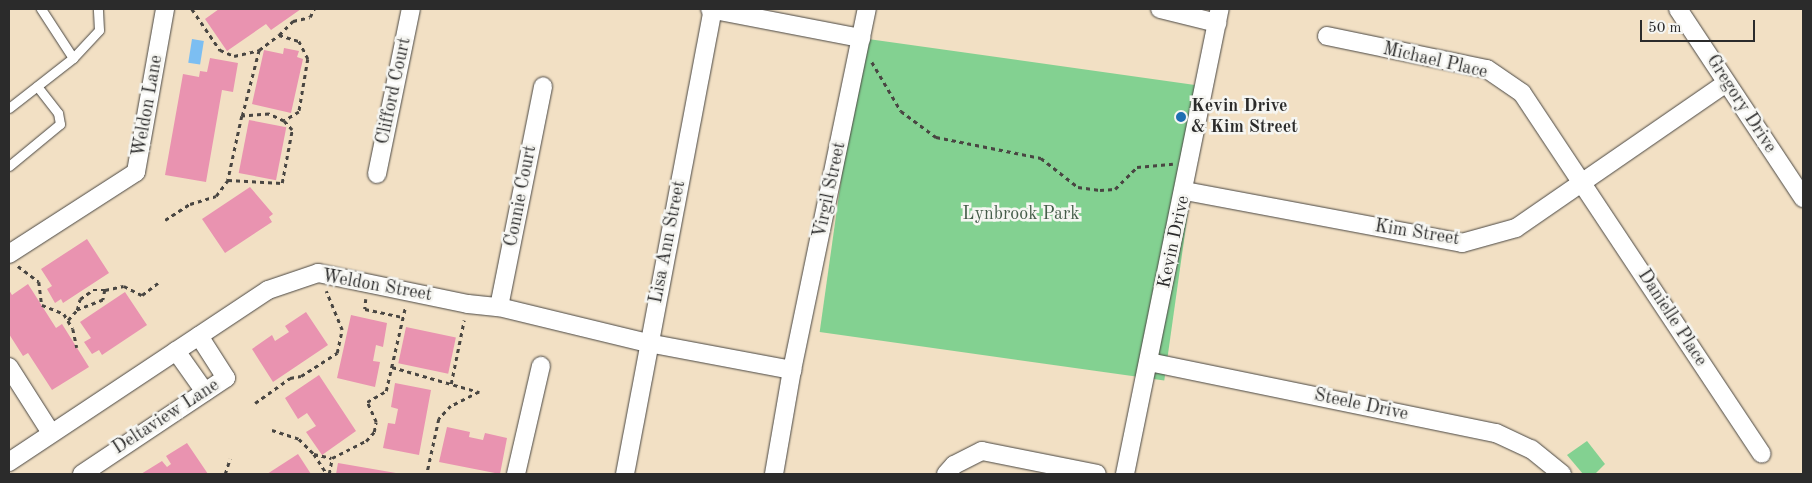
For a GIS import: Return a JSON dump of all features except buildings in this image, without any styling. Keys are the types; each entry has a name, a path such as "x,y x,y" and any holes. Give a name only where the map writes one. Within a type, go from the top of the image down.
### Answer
{"street":[{"name":"Weldon Lane","path":"13,259 136,172 165,9"},
{"name":"Clifford Court","path":"377,174 411,9"},
{"path":"712,9 861,38"},
{"name":"Lisa Ann Street","path":"625,474 712,9"},
{"name":"Virgil Street","path":"774,474 792,370 867,9"},
{"path":"1160,9 1219,16"},
{"name":"Gregory Drive","path":"1678,9 1803,198"},
{"name":"Kevin Drive","path":"1125,474 1185,191 1219,16"},
{"name":"Michael Place","path":"1327,36 1487,69 1522,93 1582,182"},
{"name":"Kim Street","path":"1185,191 1462,243 1516,228 1726,82"},
{"name":"Connie Court","path":"500,307 543,86"},
{"name":"Danielle Place","path":"1582,182 1762,454"},
{"name":"Weldon Street","path":"9,462 51,432 268,290 318,274 369,282 468,304 500,307 648,343 792,370"},
{"name":"Deltaview Lane","path":"82,474 226,378 199,336"},
{"path":"176,351 205,392"},
{"name":"Steele Drive","path":"1149,362 1496,433 1531,449 1562,474"},
{"path":"516,474 541,366"},
{"path":"9,367 51,432"},
{"path":"946,474 954,465 982,451 1097,474"}],"lane":[{"path":"41,9 73,58"},
{"path":"9,108 73,58 98,30 98,9"},
{"path":"9,166 60,124 58,113 37,86"}],"path":[{"path":"192,9 220,50 234,56 259,50 279,35 292,21 310,17 314,9"},
{"path":"279,35 299,41 308,59 299,112 284,121"},
{"path":"861,38 901,111 936,137 1041,158 1078,186 1100,190 1115,189 1136,167 1190,165"},
{"path":"165,220 190,204 216,196 228,180 259,50"},
{"path":"228,180 282,183 292,130 284,121 269,114 242,116"},
{"path":"13,259 39,282 42,305 64,314 73,329 77,348"},
{"path":"255,403 290,378 301,376 337,353 342,330 318,274"},
{"path":"369,282 365,309 403,317"},
{"path":"77,310 80,298 93,290 124,286 142,295 158,284"},
{"path":"68,320 77,310 103,300 104,290"},
{"path":"314,454 332,458 366,440 374,432 376,422 367,402 386,391 408,291"},
{"path":"451,384 468,304"},
{"path":"392,367 479,392 451,406 439,419 427,474"},
{"path":"272,430 299,439 314,454 328,474"},
{"path":"328,474 332,458"},
{"path":"225,474 230,459"}],"green space":[{"name":"Lynbrook Park","path":"861,38 1206,86 1164,381 820,332"},
{"path":"1587,441 1605,464 1595,474 1583,474 1567,455"}],"water":[{"path":"192,39 204,41 200,65 188,63"}],"place":[{"name":"Kevin Drive & Kim Street","path":"1181,117"}]}
